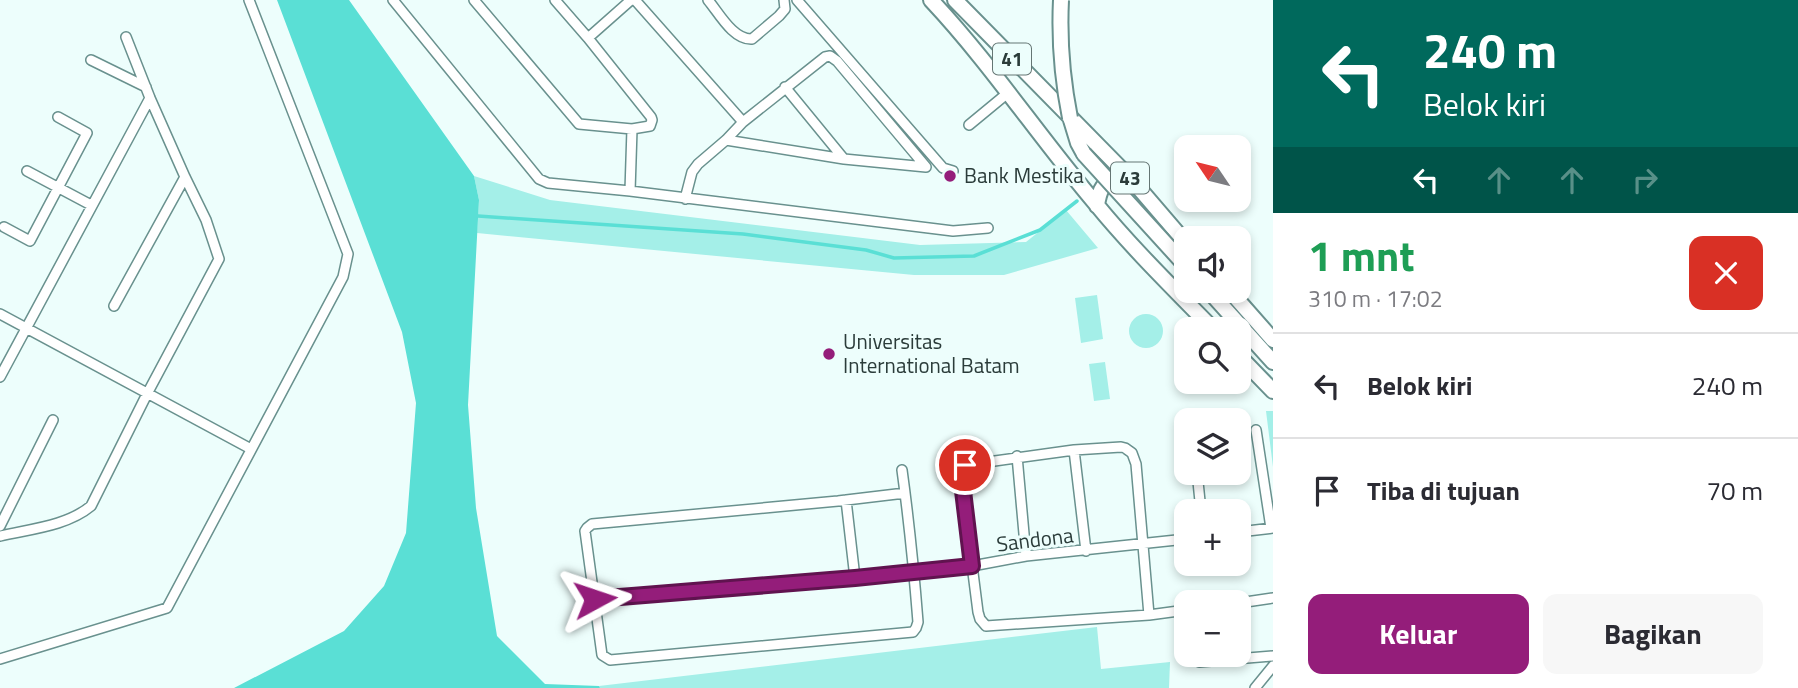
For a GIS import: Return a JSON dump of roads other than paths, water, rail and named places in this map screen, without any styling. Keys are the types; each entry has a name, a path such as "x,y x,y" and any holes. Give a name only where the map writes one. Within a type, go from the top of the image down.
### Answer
{"highway":[{"name":"41","path":"931,0 1009,92 1097,206 1202,317"},
{"name":"41","path":"955,0 1070,117"},
{"name":"43","path":"1061,0 1059,37 1063,85 1078,143 1084,154 1174,253"},
{"name":"43","path":"1070,117 1132,180 1174,229"},
{"path":"1097,206 1099,190 1105,183 1121,178 1132,180"},
{"path":"1220,303 1273,362"},
{"path":"1240,303 1273,340"},
{"path":"1251,368 1273,391"}],"street":[{"path":"0,659 167,608 343,277 348,254 249,0"},
{"path":"393,0 539,178 555,185 630,191 953,231 988,228"},
{"path":"474,0 579,124 632,129 650,125 651,117 555,0"},
{"path":"588,38 633,0 743,122"},
{"path":"708,0 736,34 752,39 785,9 784,0"},
{"path":"797,0 943,167 953,171"},
{"path":"0,536 67,520 80,515 91,506 219,259 206,220 150,98 126,37"},
{"path":"685,199 692,172 698,164 743,122 830,55 926,167 844,159 726,140"},
{"path":"91,60 146,87"},
{"path":"785,88 844,159"},
{"path":"969,125 1009,92"},
{"path":"0,377 150,98"},
{"path":"4,227 30,241 88,133 58,117"},
{"path":"630,191 632,129"},
{"path":"27,171 91,205"},
{"path":"114,306 185,177"},
{"path":"0,314 251,449"},
{"path":"0,526 53,420"},
{"path":"1251,531 1272,528 1256,430"},
{"path":"1149,615 1136,464 1132,453 1121,447 1074,450 1017,456 965,465 962,468 961,480 978,612 986,626 1149,615 1174,612"},
{"path":"1074,450 1086,551"},
{"path":"1017,456 1027,556"},
{"path":"902,470 905,493 914,572 918,622 913,632 610,660 602,655 586,531 592,524 905,493"},
{"path":"846,500 855,578"},
{"name":"Sandona","path":"595,599 855,578 1174,540"},
{"path":"1251,601 1273,598"},
{"path":"1251,658 1273,656"},
{"path":"1255,688 1273,666"}],"waterway":[{"path":"478,216 743,234 866,250 894,258 974,256 1040,230 1077,201"}],"place":[{"name":"Bank Mestika","path":"950,176"},
{"name":"Universitas International Batam","path":"829,354"}]}
